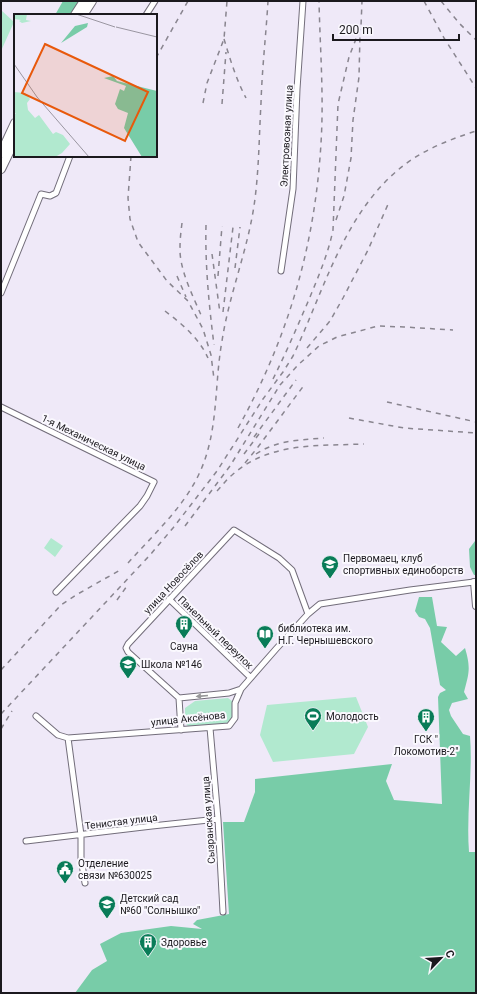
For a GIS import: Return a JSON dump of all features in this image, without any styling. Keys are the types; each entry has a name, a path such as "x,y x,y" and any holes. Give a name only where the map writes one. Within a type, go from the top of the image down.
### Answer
{"highway":[{"path":"76,14 84,1"},
{"path":"84,14 92,1"},
{"path":"1,153 14,125"},
{"path":"1,169 14,142"}],"street":[{"path":"147,14 155,1"},
{"name":"Электровозная улица","path":"281,272 293,189 297,89 303,1"},
{"path":"1,293 41,194 50,196 56,193 70,157"},
{"name":"1-я Механическая улица","path":"1,407 154,482 140,506 56,592"},
{"name":"улица Новосёлов","path":"179,698 128,652 126,648 169,599 234,530 279,558 292,570 308,614"},
{"path":"475,582 476,606"},
{"name":"улица Аксёнова","path":"68,738 229,726 235,718 234,708 240,689 308,614 320,604 410,590 475,582"},
{"name":"Панельный переулок","path":"169,599 250,677"},
{"path":"182,730 179,698 229,693 240,689"},
{"path":"36,716 58,735 68,738 81,835 85,883"},
{"name":"Сызранская улица","path":"210,728 224,912"},
{"name":"Тенистая улица","path":"26,841 218,819"}],"green space":[{"path":"63,1 80,1 72,14 56,14"},
{"path":"1,10 14,22 1,51"},
{"path":"51,538 63,546 55,557 44,548"},
{"path":"475,541 476,575 474,575 470,567 469,549"},
{"path":"419,597 432,597 437,626 447,627 441,642 456,656 465,648 469,666 464,692 468,699 452,703 449,710 451,716 463,734 470,736 471,765 468,837 469,852 476,852 476,993 75,993 92,970 107,961 100,944 121,933 171,926 202,929 193,924 197,920 229,914 223,822 244,822 255,792 255,779 392,764 386,781 394,800 442,804 438,697 440,693 446,690 440,685 430,628 425,619 419,617 415,611"},
{"name":"Молодость","path":"356,697 368,727 354,754 273,762 260,735 267,705"},
{"path":"228,698 232,701 232,714 230,721 227,723 189,727 185,723 185,708 195,701"}],"railway":[{"path":"157,56 188,1"},
{"path":"203,103 207,83 224,39 227,1"},
{"path":"128,563 167,521 185,498 199,474 210,442 225,324 247,240 256,193 268,1"},
{"path":"238,428 256,394 285,325 296,290 313,218 318,181 322,125 319,1"},
{"path":"273,379 310,297 329,248 333,230 338,104 349,57 361,26 362,1"},
{"path":"424,1 444,38 476,88"},
{"path":"441,1 459,23 476,40"},
{"path":"336,220 344,196 351,158 353,120 359,77 360,34"},
{"path":"224,39 236,76 246,98"},
{"path":"222,104 226,52"},
{"path":"1,714 150,555 217,471 263,399 293,356 336,257 349,232 379,189 398,170 416,157 445,142 476,131"},
{"path":"131,157 128,198 130,219 138,242 167,281 188,301 203,329 211,355 214,379"},
{"path":"307,348 330,321 343,298 368,250 389,202"},
{"path":"182,223 180,255 187,282 201,315"},
{"path":"206,225 206,255 210,315 214,345"},
{"path":"218,276 222,226"},
{"path":"223,312 233,227"},
{"path":"235,268 240,227"},
{"path":"212,254 220,313"},
{"path":"177,276 186,297"},
{"path":"165,311 184,326 195,338 208,358"},
{"path":"185,526 230,466 280,385 298,365 319,346 337,337 378,326 453,330"},
{"path":"254,437 296,380"},
{"path":"245,463 305,384"},
{"path":"387,402 476,422"},
{"path":"349,418 404,428 476,433"},
{"path":"244,454 259,434"},
{"path":"256,454 264,449 280,443 324,438"},
{"path":"217,491 230,477 246,464 278,451 311,446 364,444"},
{"path":"1,670 61,605 122,569"},
{"path":"117,600 127,586"},
{"path":"1,729 12,711"}],"place":[{"name":"Первомаец, клуб спортивных единоборств","path":"330,579"},
{"name":"Сауна","path":"184,639"},
{"name":"библиотека им. Н.Г. Чернышевского","path":"265,649"},
{"name":"Школа №146","path":"128,679"},
{"name":"Молодость","path":"313,731"},
{"name":"ГСК \" Локомотив-2\"","path":"426,732"},
{"name":"Отделение связи №630025","path":"65,884"},
{"name":"Детский сад №60 \"Солнышко\"","path":"107,919"},
{"name":"Здоровье","path":"148,957"}]}
